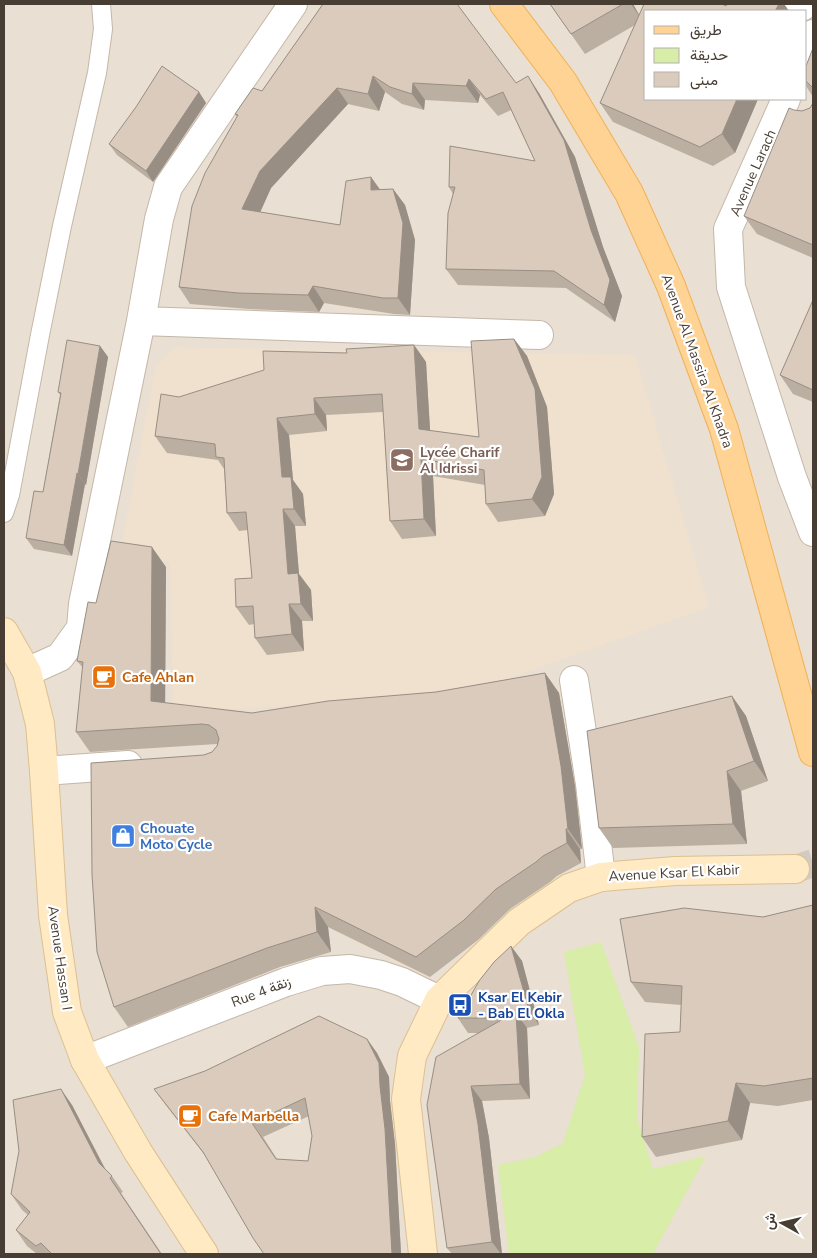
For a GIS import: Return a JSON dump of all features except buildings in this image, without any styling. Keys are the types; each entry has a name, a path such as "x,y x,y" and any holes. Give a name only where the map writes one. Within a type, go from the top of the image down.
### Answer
{"main road":[{"name":"Avenue Al Massira Al Khadra","path":"504,4 563,82 628,193 671,286 724,428 813,752"},
{"name":"Avenue Hassan I","path":"4,632 27,672 40,724 53,916 67,1012 85,1060 138,1152 204,1254"},
{"name":"Avenue Ksar El Kabir","path":"423,1254 406,1099 412,1056 439,1000 518,922 569,888 601,877 675,871 795,869"}],"street":[{"path":"27,672 60,657 81,628 84,604 141,321 159,219 168,187 293,4"},
{"path":"807,49 813,34"},
{"name":"Avenue Larach","path":"793,104 728,229 731,287 792,477 813,532"},
{"path":"141,321 539,335"},
{"path":"574,680 590,784 601,877"},
{"path":"44,771 150,764"},
{"name":"Rue 4 زنقة","path":"85,1060 286,982 322,971 350,969 381,975 402,982 439,1000"}],"lane":[{"path":"4,513 10,495 62,226 98,73 103,29 101,4"},
{"path":"788,4 803,10"}],"shaded area":[{"path":"4,4 813,4 813,1254 4,1254"},
{"name":"Lycée Charif Al Idrissi","path":"174,347 635,355 709,607 455,698 173,712 170,563 120,553 156,366"}],"green space":[{"path":"601,942 639,1047 637,1119 653,1169 706,1156 653,1254 509,1254 498,1165 535,1157 563,1143 585,1075 564,952"}],"tunnel":[{"path":"795,869 813,863"}],"place":[{"name":"Lycée Charif Al Idrissi","path":"402,460"},
{"name":"Cafe Ahlan","path":"104,677"},
{"name":"Chouate Moto Cycle","path":"123,836"},
{"name":"Ksar El Kebir - Bab El Okla","path":"460,1005"},
{"name":"Cafe Marbella","path":"190,1116"}]}
